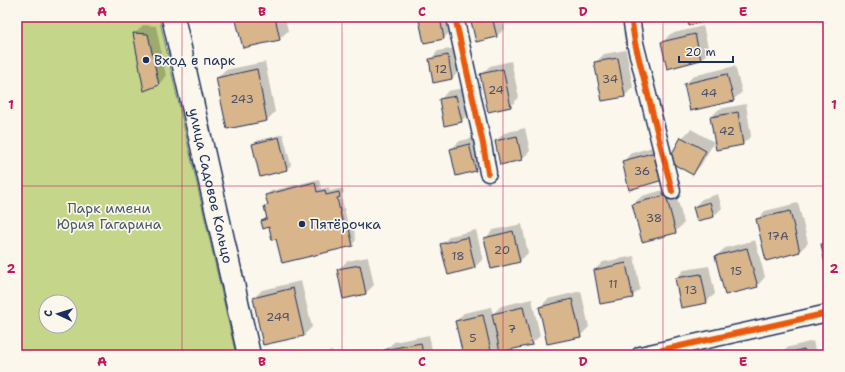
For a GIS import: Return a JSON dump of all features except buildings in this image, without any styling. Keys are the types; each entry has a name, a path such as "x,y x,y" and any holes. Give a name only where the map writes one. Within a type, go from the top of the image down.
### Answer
{"main road":[{"name":"улица Садовое Кольцо","path":"173,17 249,355"}],"street":[{"path":"455,17 488,173"},
{"path":"631,17 635,43 672,191"},
{"path":"640,355 828,313"}],"green space":[{"name":"Парк имени Юрия Гагарина","path":"17,17 159,17 236,355 17,355"}],"cycle path":[{"path":"455,17 488,173"},
{"path":"631,17 635,43 672,191"},
{"path":"640,355 828,313"}],"place":[{"name":"Вход в парк","path":"146,60"},
{"name":"Пятёрочка","path":"302,224"}]}
